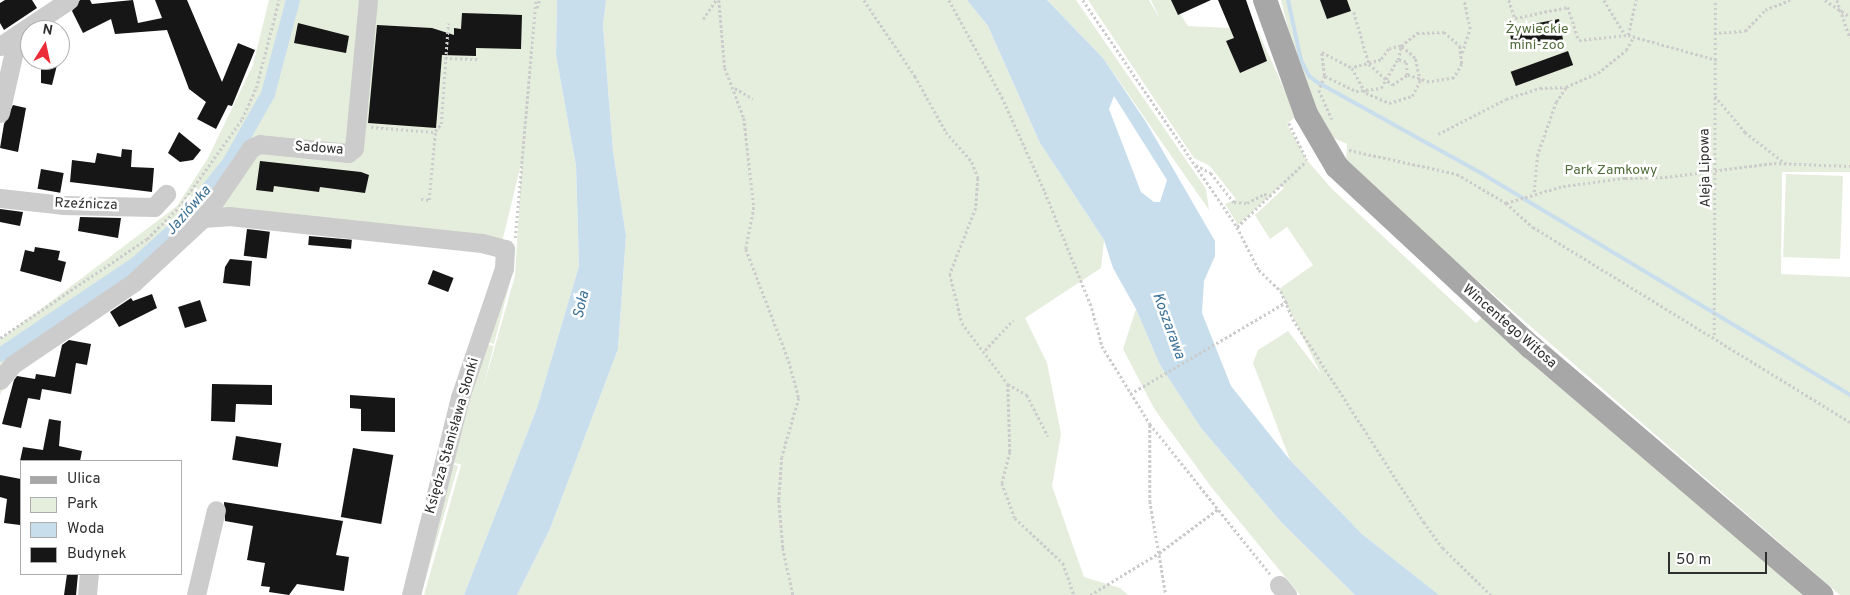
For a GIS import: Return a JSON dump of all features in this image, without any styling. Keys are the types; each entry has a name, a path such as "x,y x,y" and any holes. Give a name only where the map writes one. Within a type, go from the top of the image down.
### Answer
{"main road":[{"name":"Wincentego Witosa","path":"1263,2 1306,114 1337,167 1510,329 1821,595"}],"street":[{"path":"0,46 69,0"},
{"name":"Sadowa","path":"0,380 12,365 134,282 203,218 251,148 260,144 348,153 356,142 368,0"},
{"path":"0,113 18,34"},
{"name":"Rzeźnicza","path":"0,198 37,203 154,207 166,194"},
{"path":"203,218 229,216 482,243 505,249"},
{"name":"Księdza Stanisława Słonki","path":"411,595 460,397 504,268 505,249"},
{"path":"196,595 216,510"},
{"path":"87,595 89,575"}],"path":[{"path":"505,249 514,246 538,0"},
{"path":"702,19 717,0"},
{"path":"717,0 725,68 744,118 754,207 746,249 772,326 789,362 799,398 782,457 779,500 783,548 793,595"},
{"path":"864,0 915,76 946,132 972,162 978,178 976,208 950,274 962,322 985,350 1008,384 1027,394 1048,436"},
{"path":"949,0 1002,97 1092,308 1102,346 1150,424 1283,590"},
{"path":"1083,0 1237,227 1259,270 1288,301 1293,319 1424,522 1444,548 1491,595"},
{"path":"1407,75 1420,81 1438,83 1454,78 1462,64 1462,53 1470,29 1464,0"},
{"path":"1509,0 1515,18 1568,7 1578,40 1626,35 1634,36 1717,60"},
{"path":"1604,0 1626,35"},
{"path":"1626,35 1636,0"},
{"name":"Aleja Lipowa","path":"1714,335 1716,320 1716,171 1714,95 1717,60 1714,33 1715,0"},
{"path":"1714,33 1745,31 1765,10 1790,0"},
{"path":"1826,0 1850,17"},
{"path":"1837,0 1850,38"},
{"path":"1354,12 1370,64 1386,83 1398,84 1407,75 1406,62 1398,60"},
{"path":"421,199 429,200 434,132 441,124 448,23"},
{"path":"1325,76 1344,88 1374,91 1386,83 1398,60 1401,46 1417,33 1434,30 1453,37 1462,53"},
{"path":"1438,134 1506,99 1540,88 1566,87 1598,73 1626,50 1634,36"},
{"path":"1319,87 1325,76 1322,52 1352,68 1364,91 1376,99 1397,103 1412,96 1420,81 1415,58 1401,46 1395,45 1381,60 1352,68"},
{"path":"445,58 479,59"},
{"path":"1534,193 1537,156 1556,102 1566,87"},
{"path":"734,88 752,100"},
{"path":"1714,95 1745,132 1785,163"},
{"path":"358,126 434,132"},
{"path":"1339,148 1457,174 1506,203 1541,232 1714,335 1850,422"},
{"path":"1237,227 1312,157"},
{"path":"1506,203 1534,193 1625,178 1716,171 1785,163 1850,166"},
{"path":"1195,165 1211,173 1234,202 1247,203 1264,194 1272,196"},
{"path":"1130,394 1288,301"},
{"path":"985,350 1013,320"},
{"path":"1008,384 1010,452 1002,482 1014,518 1063,563 1074,595"},
{"path":"1150,424 1150,501 1166,595"},
{"path":"1090,595 1159,553 1218,509"}],"green space":[{"path":"269,0 557,0 556,55 576,166 579,266 537,408 464,595 424,595 515,276 522,160 502,242 203,218 10,376 0,395 0,340 177,206 208,158 253,65"},
{"path":"606,0 967,0 988,26 1040,143 1104,240 1101,268 1025,318 1047,363 1061,434 1052,486 1084,577 1120,588 1128,595 517,595 550,529 618,349 626,236 613,151 603,25"},
{"path":"1047,0 1076,0 1206,189 1209,210 1103,58"},
{"path":"1088,0 1149,0 1160,19 1151,0 1171,0 1188,26 1230,28 1235,39 1258,31 1296,116 1287,124 1307,160 1331,188 1476,323 1483,316 1808,595 1439,595 1362,534 1290,460 1253,363 1258,350 1288,331 1321,374 1279,289 1313,265 1287,227 1270,239 1255,215 1284,188 1281,186 1238,225 1225,204 1236,199 1210,166 1194,158"},
{"name":"Park Zamkowy","path":"1281,0 1850,0 1850,172 1782,172 1781,274 1850,277 1850,595 1840,595 1417,228 1346,160 1347,144 1327,135 1298,68"},
{"path":"1786,174 1843,176 1840,259 1783,257"},
{"path":"513,270 494,344 484,341"},
{"path":"1136,309 1160,365 1201,428 1282,523 1355,595 1300,595 1212,488 1155,410 1123,349"},
{"path":"482,343 494,346 464,465 452,462"},
{"path":"446,463 458,466 421,595 414,595"}],"water":[{"name":"Soła","path":"557,0 606,0 603,25 613,151 626,236 618,349 550,529 517,595 464,595 537,408 579,266 576,166 556,55"},
{"name":"Koszarawa","path":"967,0 1047,0 1103,58 1146,122 1215,241 1215,256 1204,281 1202,313 1231,386 1290,460 1362,534 1439,595 1355,595 1282,523 1201,428 1160,365 1136,309 1113,268 1104,240 1040,143 988,26","holes":["1114,96 1167,180 1160,202 1154,202 1141,192 1109,109"]}],"building":[{"path":"5,0 32,0 37,8 4,30 0,23 0,3"},
{"path":"80,0 90,0 92,4 133,0 138,23 162,18 155,0 187,0 222,82 238,43 255,50 232,106 228,105 216,129 197,119 206,102 189,89 167,30 115,34 111,19 83,33 72,11"},
{"path":"1171,0 1211,0 1178,15"},
{"path":"1218,0 1246,0 1267,61 1240,73 1226,41 1234,38"},
{"path":"1320,0 1347,0 1351,11 1327,19"},
{"path":"462,13 522,15 521,49 476,48 476,56 442,55 436,128 368,123 377,25 432,28 454,35 454,28 461,29"},
{"path":"1559,19 1563,40 1513,49 1509,29"},
{"path":"298,23 349,36 346,53 294,43"},
{"path":"1568,51 1573,65 1516,86 1511,72"},
{"path":"41,70 56,70 52,85 41,83"},
{"path":"13,105 26,108 18,152 0,148 4,124"},
{"path":"179,132 201,150 193,160 180,162 168,153"},
{"path":"122,149 132,150 131,167 154,168 152,192 70,182 72,160 95,163 97,153 121,157"},
{"path":"260,161 361,172 369,175 365,193 320,187 319,192 274,186 273,192 256,190"},
{"path":"41,169 64,173 60,193 38,189"},
{"path":"0,209 23,212 20,226 0,222"},
{"path":"80,217 121,218 118,238 78,231"},
{"path":"247,229 270,232 267,259 244,256"},
{"path":"309,236 352,240 351,249 308,245"},
{"path":"35,247 60,251 58,260 66,262 61,282 20,271 25,250 34,252"},
{"path":"230,259 252,261 250,286 223,283 225,267"},
{"path":"433,270 454,278 448,292 428,284"},
{"path":"152,294 157,308 119,327 110,312 131,298 133,301"},
{"path":"200,300 207,321 185,328 178,307"},
{"path":"69,340 91,344 87,365 76,363 71,394 42,389 40,400 28,398 21,428 2,424 14,380 17,376 35,379 36,374 55,377 62,345"},
{"path":"212,384 272,385 272,405 236,404 235,422 211,421"},
{"path":"350,395 395,398 395,432 361,431 361,409 350,408"},
{"path":"49,419 61,421 59,446 82,451 80,460 20,460 23,447 43,450"},
{"path":"236,436 281,443 278,467 232,460"},
{"path":"353,448 393,455 381,524 341,517"},
{"path":"0,475 20,479 20,525 4,523 7,499 0,497"},
{"path":"224,502 343,521 336,555 349,557 344,591 297,584 289,595 269,592 270,587 261,586 265,563 247,560 253,526 225,521"},
{"path":"67,575 78,575 76,595 64,595"}],"waterway":[{"name":"Jaziówka","path":"0,355 137,263 180,224 229,163 268,94 293,0"},
{"path":"1288,0 1301,60 1309,76 1317,82 1481,173 1850,395"}],"park label":[{"name":"Żywieckie mini-zoo","path":"1537,38"}]}
